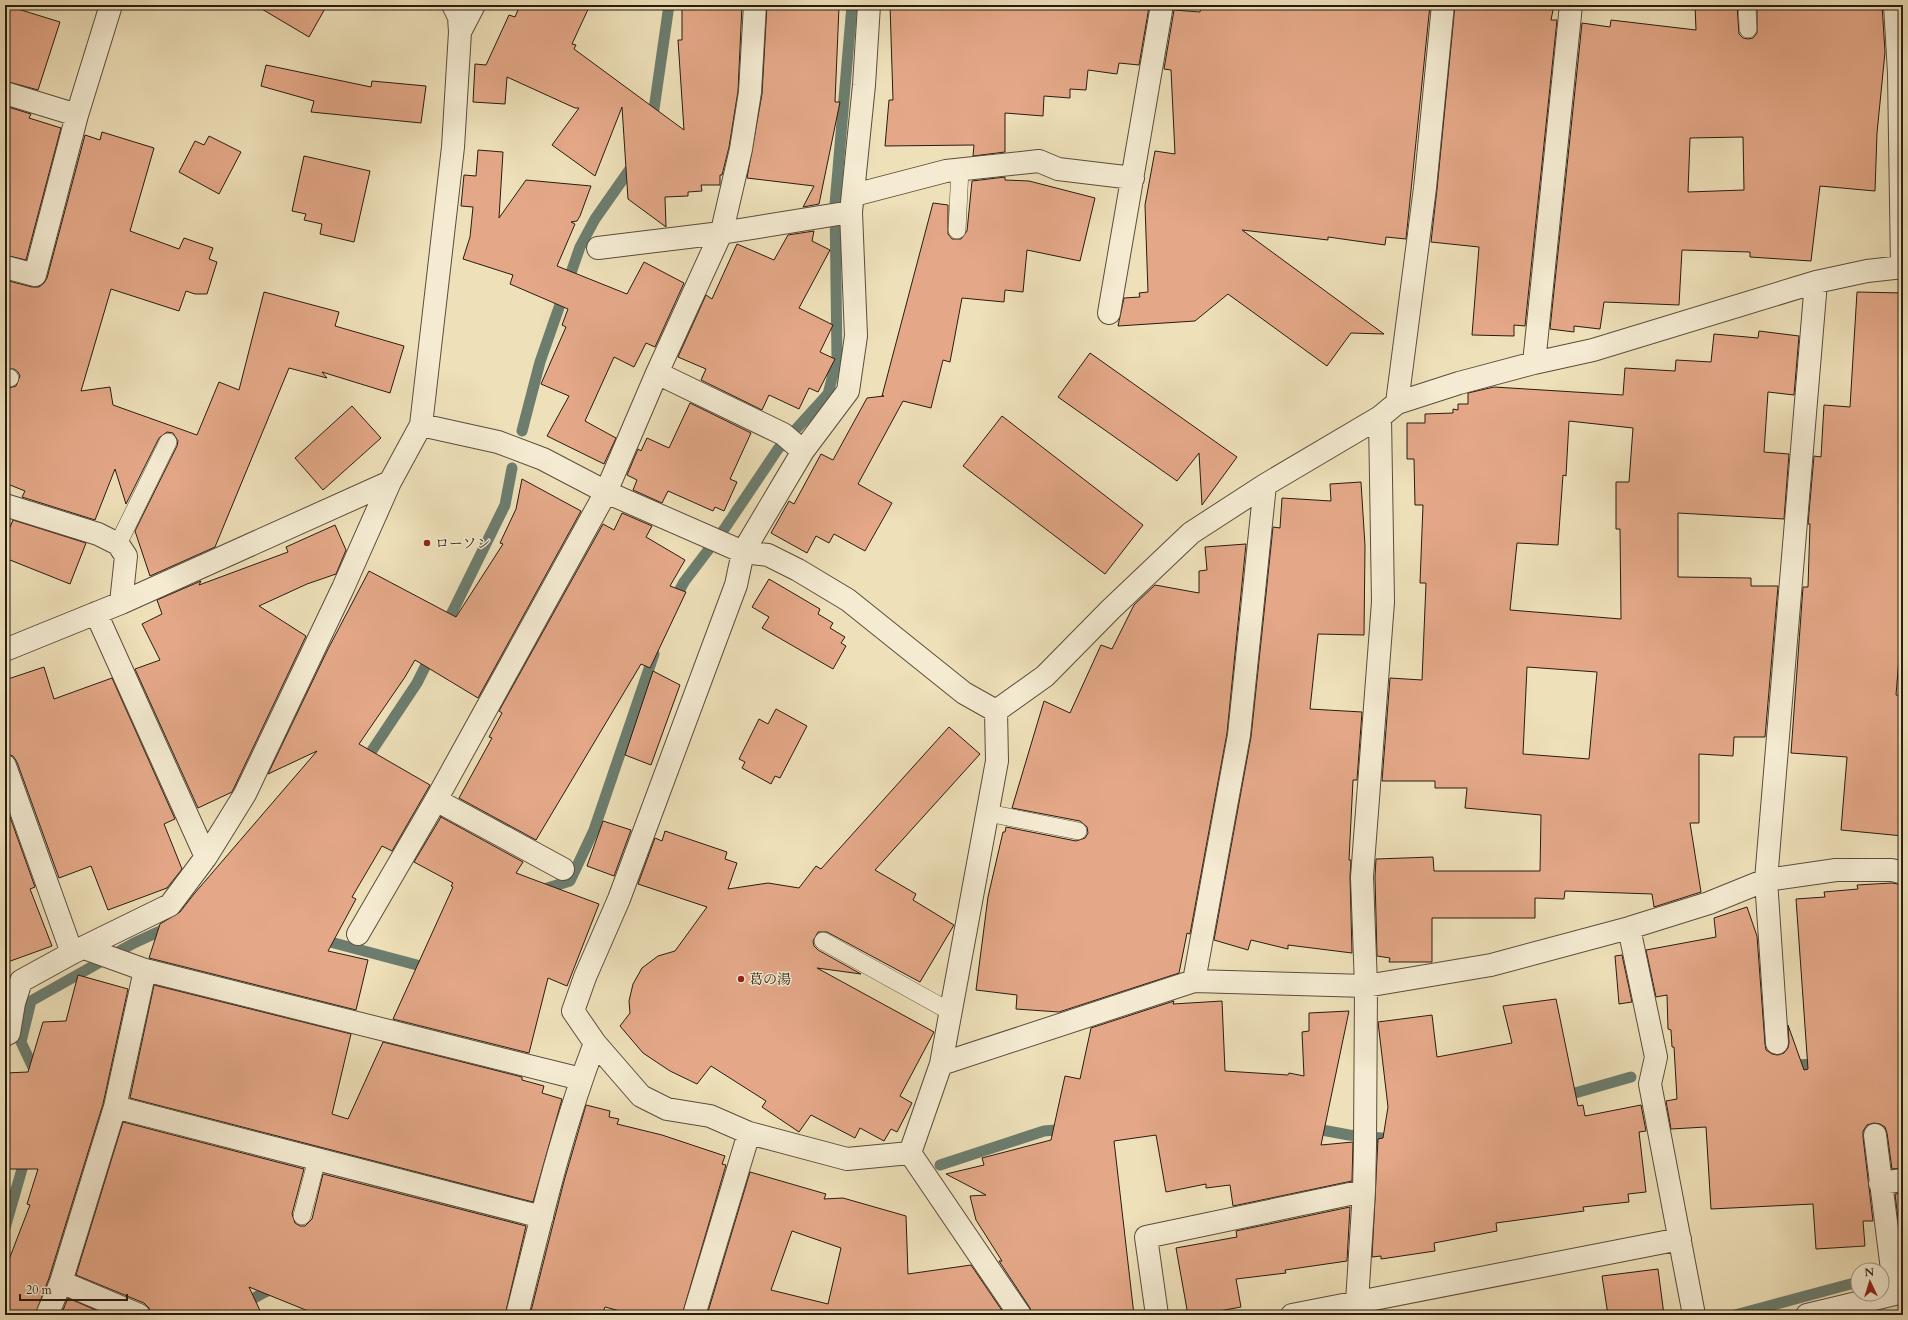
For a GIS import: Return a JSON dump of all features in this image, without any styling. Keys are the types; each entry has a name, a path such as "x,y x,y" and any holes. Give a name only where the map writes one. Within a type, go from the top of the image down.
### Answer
{"street":[{"path":"5,267 35,275 77,115 111,5"},
{"path":"5,1035 9,1034 14,1003 21,981 170,905 206,857 245,794 343,588 390,482 421,425 453,147 460,32 459,17 453,5"},
{"path":"460,32 474,5"},
{"path":"358,934 436,800 606,492 657,373 721,233 741,149 750,92 755,5"},
{"path":"869,5 864,85 852,203 856,336 848,391 793,442 743,552 736,584 619,899 585,977 573,1011 595,1043 641,1096 667,1109 710,1116 749,1133 847,1158 910,1153"},
{"path":"1109,313 1162,5"},
{"path":"1397,403 1425,188 1444,5"},
{"path":"1534,363 1572,5"},
{"path":"996,711 1046,676 1111,609 1191,533 1265,485 1380,418 1397,403 1459,383 1534,363 1593,350 1816,282 1867,271 1902,267 1899,73 1895,5"},
{"path":"5,94 77,115"},
{"path":"598,248 721,233 852,203 946,171 960,169 1039,161 1058,169 1133,178"},
{"path":"1777,1043 1766,880 1816,282"},
{"path":"657,373 793,442"},
{"path":"1356,1302 1364,1191 1365,1146 1366,986 1362,877 1383,602 1380,418"},
{"path":"421,425 498,442 543,459 606,492 743,552 768,555 798,570 848,600 964,693 996,711"},
{"path":"5,650 121,603 390,482"},
{"path":"1194,981 1239,735 1265,485"},
{"path":"5,505 98,534 118,544 126,556 121,603"},
{"path":"96,613 206,857"},
{"path":"910,1153 941,1064 997,761 996,711"},
{"path":"5,766 82,950 146,970 581,1079"},
{"path":"436,800 563,869"},
{"path":"941,1064 1194,981 1366,986 1491,965 1629,928 1709,903 1766,880 1836,870 1892,870 1903,873"},
{"path":"1629,928 1656,1057 1650,1084 1694,1315"},
{"path":"47,1315 61,1282 115,1107 146,970"},
{"path":"517,1315 542,1217 581,1079 595,1043"},
{"path":"115,1107 542,1217"},
{"path":"694,1315 749,1133"},
{"path":"1807,1315 1897,1291 1890,1261 1875,1135"},
{"path":"910,1153 1020,1315"},
{"path":"1880,1183 1903,1180"},
{"path":"1157,1315 1146,1237 1364,1191"},
{"path":"1292,1315 1680,1240"},
{"path":"61,1282 138,1315"}],"lane":[{"path":"1747,5 1748,29"},
{"path":"957,230 960,169"},
{"path":"118,544 168,442"},
{"path":"988,813 1078,831"},
{"path":"823,941 951,1012"},
{"path":"302,1216 317,1159"}],"building":[{"path":"5,5 60,22 38,90 5,81"},
{"path":"255,5 327,5 309,37"},
{"path":"520,5 590,5 572,44 576,45 574,49 684,130 678,40 682,40 682,5 742,5 738,91 729,147 722,175 720,175 720,185 701,185 702,191 688,192 688,196 665,197 666,227 628,199 622,107 595,176 552,145 579,108 575,108 507,77 505,104 473,102 475,64 486,65 509,15 515,17"},
{"path":"767,5 839,7 835,102 840,102 819,204 803,207 814,186 747,178 762,94"},
{"path":"890,5 977,5 1019,8 1020,5 1130,5 1149,7 1139,65 1119,63 1117,74 1088,70 1086,90 1070,89 1070,98 1044,96 1043,116 1005,113 1005,152 973,156 974,145 885,146 889,100 893,100"},
{"path":"1201,5 1430,5 1406,239 1386,237 1385,245 1328,237 1328,240 1242,230 1384,334 1351,333 1327,366 1228,294 1195,321 1118,326 1124,298 1140,297 1139,293 1148,292 1145,205 1155,151 1175,154 1171,70 1164,69 1174,10 1200,12"},
{"path":"1455,5 1554,5 1551,20 1557,20 1525,326 1514,325 1514,336 1472,335 1479,247 1431,242"},
{"path":"1695,5 1737,5 1739,34 1743,38 1748,39 1753,38 1757,33 1757,5 1882,5 1885,52 1877,133 1875,191 1820,186 1811,261 1750,257 1750,252 1682,250 1679,305 1604,302 1600,329 1574,326 1574,332 1550,329 1582,23 1610,27 1611,20 1696,30","holes":["1743,137 1744,190 1688,192 1690,138"]},
{"path":"266,65 371,87 372,81 426,86 421,123 311,112 314,101 261,86"},
{"path":"5,106 31,114 29,118 61,128 26,260 5,255"},
{"path":"102,132 154,148 130,231 179,249 184,238 213,248 209,259 217,262 207,294 195,294 186,291 179,311 111,289 81,391 110,387 113,405 197,435 219,382 239,390 264,292 339,312 335,326 404,346 390,393 322,372 327,378 289,368 215,547 150,576 135,531 177,446 178,441 173,433 167,432 159,438 126,504 115,469 95,520 22,497 25,491 5,483 5,389 16,386 20,376 14,369 5,369 5,280 32,287 39,287 44,283 47,278 85,135 100,140"},
{"path":"209,136 241,152 219,194 179,172 195,141 204,145"},
{"path":"478,150 503,152 499,218 526,180 591,186 580,216 577,221 571,222 575,224 557,266 627,294 644,262 684,283 655,347 646,343 634,367 614,357 585,421 616,438 604,464 547,436 569,396 541,384 566,327 562,325 568,309 510,284 513,275 463,259 470,237 473,207 461,206 464,175 476,176"},
{"path":"304,156 370,171 354,242 320,234 322,224 304,220 306,214 292,211"},
{"path":"1005,177 1005,180 1029,181 1095,198 1080,261 1027,250 1023,292 1005,290 1004,302 962,298 950,362 943,360 931,408 903,401 858,484 892,503 865,551 834,534 829,543 816,536 807,553 771,533 789,501 794,504 821,454 833,460 867,398 884,396 882,396 933,203 948,205 948,234 952,239 961,239 967,231 972,181"},
{"path":"814,231 812,241 830,250 799,308 833,325 820,352 835,359 818,392 809,388 799,409 769,395 762,410 701,380 706,369 678,357 706,295 712,299 737,244 774,260 788,235"},
{"path":"1857,292 1903,293 1903,608 1896,695 1903,696 1903,836 1841,830 1847,757 1791,753 1803,587 1808,587 1810,524 1808,524 1814,456 1821,457 1824,405 1850,407"},
{"path":"1759,331 1799,336 1794,395 1768,392 1764,452 1789,454 1784,519 1678,513 1678,577 1751,578 1751,586 1778,586 1765,737 1734,737 1733,756 1699,754 1699,823 1690,823 1701,892 1654,907 1652,894 1565,891 1564,899 1535,898 1535,918 1432,918 1432,962 1389,962 1390,958 1377,956 1376,859 1433,857 1434,871 1540,871 1541,815 1465,808 1467,788 1435,788 1435,781 1382,781 1390,678 1422,680 1426,583 1420,583 1423,505 1415,505 1414,459 1407,459 1407,423 1425,423 1425,414 1453,413 1453,409 1458,410 1458,404 1468,404 1468,393 1494,387 1623,395 1625,368 1675,371 1676,360 1711,362 1714,334 1758,338","holes":["1569,421 1633,428 1629,482 1616,482 1616,529 1620,529 1621,619 1510,610 1517,543 1558,545 1563,475 1566,476","1527,667 1597,672 1589,759 1523,754"]},
{"path":"1090,353 1237,457 1202,505 1199,453 1177,481 1058,397"},
{"path":"690,403 751,433 730,479 737,482 724,511 715,507 713,511 668,491 662,503 633,490 637,480 627,475 638,449 641,451 647,438 669,448"},
{"path":"352,406 381,438 323,490 295,458"},
{"path":"1002,416 1143,525 1105,574 963,466"},
{"path":"522,479 581,511 478,698 415,660 359,744 430,785 392,851 382,846 352,897 356,899 328,951 368,960 356,1010 149,958 160,924 180,912 317,751 268,774 328,649 369,571 456,617 503,544 500,543 516,509"},
{"path":"1361,482 1365,546 1364,635 1318,634 1310,709 1362,712 1357,780 1353,780 1349,860 1351,860 1352,953 1288,945 1288,949 1251,940 1248,950 1214,940 1251,737 1273,527 1280,528 1282,498 1331,501 1330,484"},
{"path":"622,513 652,526 646,537 685,560 670,586 686,592 650,668 641,664 536,840 459,798 492,738 489,737 502,713 499,711 603,524 614,530"},
{"path":"13,520 86,543 70,584 5,558 5,539"},
{"path":"335,525 346,550 336,574 307,584 259,606 306,636 232,792 198,808 135,669 160,660 142,624 162,614 157,600 201,581 199,585 288,552 286,547"},
{"path":"1246,544 1227,733 1190,934 1187,933 1179,973 1059,1012 1016,1009 1017,995 976,990 988,897 1003,832 1005,832 1006,827 1076,841 1085,838 1088,833 1087,827 1080,821 1012,808 1044,701 1070,713 1101,645 1112,649 1134,605 1155,585 1199,593 1199,571 1207,570 1205,547"},
{"path":"769,579 820,609 818,614 833,623 830,628 845,637 841,643 846,646 833,669 762,628 769,617 752,607"},
{"path":"44,667 54,699 112,678 175,819 164,824 182,869 167,888 108,910 91,866 59,878 17,762 13,756 5,754 5,680"},
{"path":"653,671 680,685 651,765 625,755"},
{"path":"776,709 807,726 780,778 775,776 771,784 742,768 745,762 739,759 759,719 768,724"},
{"path":"949,727 980,754 875,870 916,894 913,900 954,925 920,982 827,932 818,932 813,941 814,946 818,950 861,974 817,968 934,1032 900,1096 912,1103 897,1132 891,1129 884,1141 860,1128 855,1138 811,1115 799,1132 762,1107 766,1101 711,1066 697,1084 670,1071 643,1053 620,1026 630,1013 629,1001 633,984 642,968 658,956 675,951 707,907 638,884 655,838 662,841 665,831 727,852 725,859 737,863 728,889 768,883 799,888 816,866 821,869"},
{"path":"5,803 35,887 30,889 52,946 5,963"},
{"path":"441,817 523,862 516,873 599,904 567,986 548,978 529,1053 393,1019 453,887 451,886 453,883 414,862"},
{"path":"603,821 631,830 614,876 587,866"},
{"path":"1892,883 1903,885 1903,1168 1892,1169 1885,1127 1874,1123 1867,1125 1863,1131 1863,1137 1873,1221 1863,1221 1865,1246 1816,1249 1813,1204 1711,1209 1706,1127 1671,1129 1666,1101 1677,1099 1674,1047 1672,1047 1671,1030 1668,1029 1667,995 1656,997 1646,950 1716,937 1714,918 1747,907 1757,936 1766,1050 1772,1054 1778,1055 1784,1053 1788,1048 1789,1043 1788,1025 1804,1070 1808,1069 1796,899 1825,897 1824,892 1858,889 1857,885"},
{"path":"1622,955 1632,1002 1619,1004 1615,956"},
{"path":"78,975 128,989 103,1104 49,1278 35,1315 5,1315 5,1270 30,1205 27,1204 38,1169 5,1169 5,1073 28,1072 43,1022 66,1021"},
{"path":"154,985 351,1034 332,1114 348,1119 383,1042 522,1077 522,1080 544,1086 542,1093 562,1099 533,1202 130,1098"},
{"path":"1556,999 1578,1106 1583,1105 1585,1116 1641,1105 1646,1131 1639,1132 1646,1192 1628,1194 1629,1202 1583,1207 1584,1211 1496,1223 1497,1231 1434,1243 1435,1251 1381,1259 1381,1256 1372,1257 1378,1139 1383,1138 1388,1107 1378,1022 1432,1015 1437,1057 1512,1043 1503,1006"},
{"path":"1174,1001 1173,1004 1222,1001 1225,1071 1288,1075 1289,1073 1304,1076 1302,1032 1309,1031 1309,1013 1349,1011 1321,1145 1353,1142 1352,1181 1233,1206 1230,1185 1206,1188 1206,1184 1166,1192 1156,1135 1114,1141 1134,1315 1032,1315 1030,1308 999,1261 1002,1261 976,1220 970,1196 986,1195 946,1174 984,1165 982,1158 1051,1140 1065,1076 1080,1079 1091,1028"},
{"path":"586,1105 610,1111 609,1117 619,1119 617,1124 662,1135 725,1156 722,1164 726,1165 682,1315 635,1315 605,1307 602,1315 530,1315 564,1181"},
{"path":"123,1122 304,1169 292,1214 295,1223 300,1226 305,1226 312,1219 323,1174 526,1226 505,1315 318,1315 249,1287 262,1315 151,1315 149,1308 144,1303 76,1275"},
{"path":"750,1172 826,1194 824,1199 843,1198 906,1216 908,1274 971,1265 1005,1315 707,1315","holes":["792,1231 841,1248 828,1304 771,1290"]},
{"path":"1903,1193 1903,1219 1898,1219 1895,1194"},
{"path":"1350,1207 1347,1261 1285,1270 1286,1273 1236,1279 1241,1307 1197,1315 1188,1315 1176,1248 1237,1237 1236,1231"},
{"path":"1658,1269 1664,1315 1608,1315 1602,1276"},
{"path":"68,1298 107,1315 61,1315"}],"waterway":[{"path":"652,123 669,5"},
{"path":"673,602 684,582 725,528 778,449 828,394 837,359 835,204 852,5"},
{"path":"522,431 540,362 580,247 595,219 635,162"},
{"path":"445,627 505,505 512,468"},
{"path":"363,764 417,683 432,653"},
{"path":"538,891 570,881 594,830 654,654"},
{"path":"37,1076 21,1042 31,1001 134,943 169,927"},
{"path":"319,939 432,969"},
{"path":"1788,1065 1822,1064"},
{"path":"1561,1097 1631,1077"},
{"path":"1311,1128 1349,1135 1392,1139 1396,1138"},
{"path":"940,1165 1044,1131 1068,1129"},
{"path":"5,1228 26,1155"},
{"path":"1735,1315 1850,1284"},
{"path":"224,1315 265,1292 276,1288"}],"place":[{"name":"ローソン","path":"427,543"},
{"name":"葛の湯","path":"741,979"}]}
